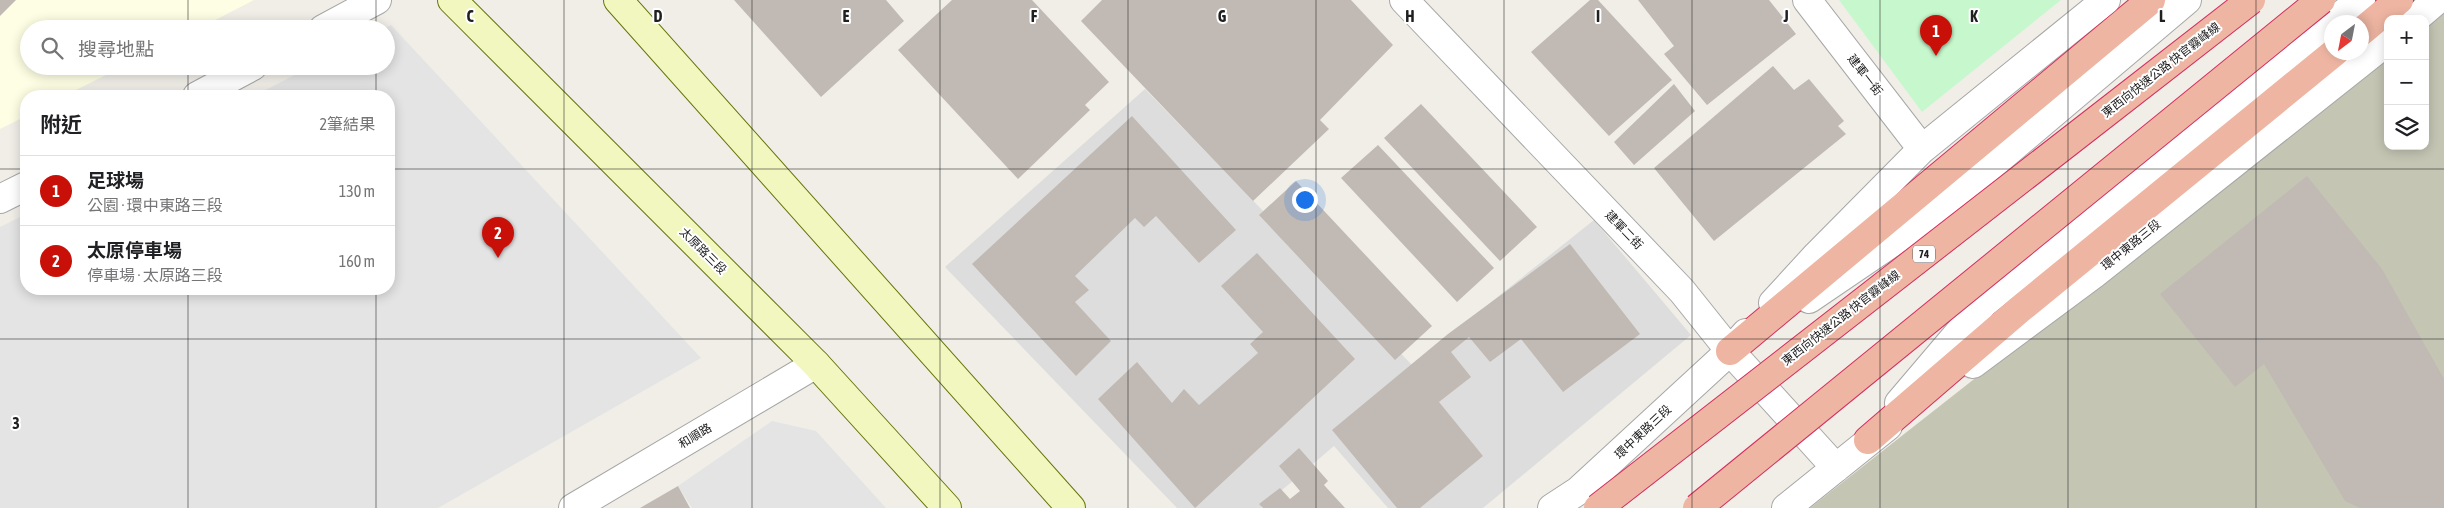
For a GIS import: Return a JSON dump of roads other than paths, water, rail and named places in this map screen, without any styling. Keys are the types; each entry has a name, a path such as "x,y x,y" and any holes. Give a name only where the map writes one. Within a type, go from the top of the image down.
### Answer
{"highway":[{"path":"1730,351 2151,0"},
{"name":"東西向快速公路 快官霧峰線","path":"1598,508 2251,0"},
{"path":"1697,508 2321,0"},
{"path":"2369,24 2399,0"},
{"path":"1868,440 2018,310 2324,60"}],"main road":[{"name":"太原路三段","path":"452,0 816,364 947,508"},
{"path":"618,0 1071,508"}],"street":[{"path":"340,20 377,0"},
{"name":"建軍二街","path":"1404,0 1682,291 1730,351 1836,468"},
{"name":"建軍一街","path":"1807,0 1922,149"},
{"name":"環中東路三段","path":"1552,508 1578,491 1730,351 1817,255 1922,149 2106,0"},
{"name":"環中東路三段","path":"1730,351 1934,214 2187,0"},
{"name":"環中東路三段","path":"2342,15 2361,0"},
{"path":"2420,15 2438,0"},
{"name":"環中東路三段","path":"1868,440 1984,302 2324,29"},
{"name":"環中東路三段","path":"1786,508 1868,440 2094,274 2384,44"},
{"path":"208,90 236,75"},
{"path":"0,199 20,189"},
{"name":"和順路","path":"573,508 816,364"}],"place":[{"name":"足球場","path":"1936,56"},
{"name":"太原停車場","path":"498,258"}]}
